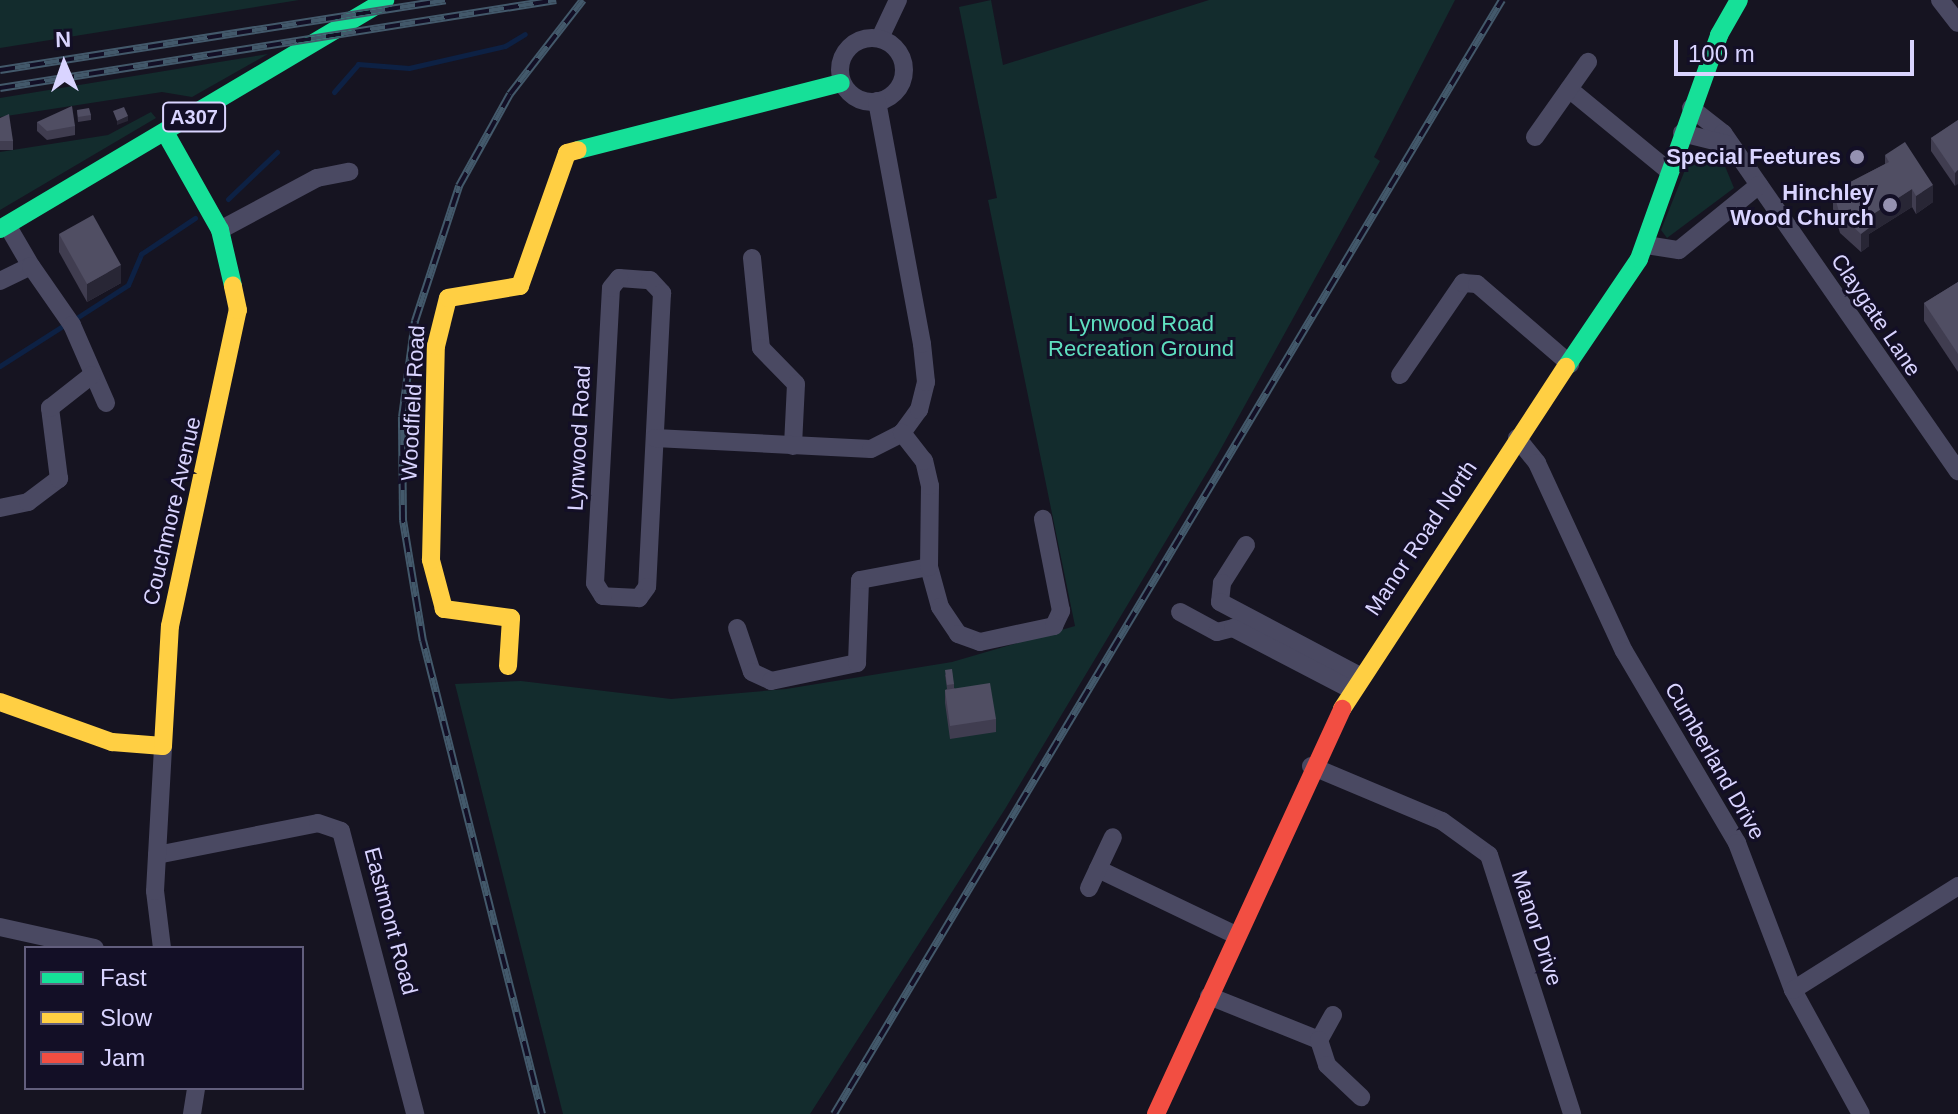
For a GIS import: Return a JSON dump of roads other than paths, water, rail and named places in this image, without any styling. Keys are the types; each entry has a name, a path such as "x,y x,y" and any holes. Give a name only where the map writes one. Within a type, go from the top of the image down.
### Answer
{"street":[{"name":"A307","path":"15,243 173,147 385,0"},
{"path":"880,38 899,52 904,71 898,89 877,101 855,97 841,83 847,51 880,38 898,0"},
{"name":"Manor Road North","path":"1156,1114 1311,766 1354,682 1570,364 1646,245 1691,108 1739,0"},
{"path":"1940,0 1958,23"},
{"path":"1535,137 1588,62"},
{"name":"Woodfield Road","path":"508,666 511,618 444,609 431,560 436,346 448,298 520,286 567,153 841,83"},
{"path":"1569,89 1669,171"},
{"path":"655,438 871,449 902,433 926,382 877,101"},
{"name":"Claygate Lane","path":"1691,108 1730,145 1958,471"},
{"path":"1682,133 1730,145"},
{"name":"Couchmore Avenue","path":"163,746 170,626 236,336 237,289 220,230 173,147"},
{"path":"220,230 317,178 349,172"},
{"path":"1646,245 1679,250 1759,185"},
{"path":"0,281 15,243"},
{"path":"15,243 72,325 106,403"},
{"path":"752,258 761,348 796,384 793,446"},
{"name":"Lynwood Road","path":"619,278 650,280 662,293 655,438 647,587 639,598 603,596 595,583 600,475 611,288 619,278"},
{"path":"1400,375 1463,283 1477,284 1570,364"},
{"path":"0,508 28,502 59,479 50,408 92,375"},
{"path":"902,433 924,461 930,486 929,567 940,607 958,634 980,642 1054,626 1061,611 1043,519"},
{"name":"Cumberland Drive","path":"1517,438 1537,463 1624,651 1737,843 1793,990 1861,1114"},
{"path":"1246,545 1222,583 1220,602 1354,682"},
{"path":"737,628 752,672 771,681 857,663 860,580 856,561"},
{"path":"860,580 929,567"},
{"path":"1180,612 1217,632 1233,628 1354,682"},
{"path":"0,702 112,742 163,746 157,855 162,946"},
{"name":"Manor Drive","path":"1311,766 1442,821 1489,855 1572,1114"},
{"name":"Eastmont Road","path":"157,855 318,823 341,831 415,1114"},
{"path":"1089,888 1113,837"},
{"path":"1098,869 1236,935"},
{"path":"1793,990 1958,886"},
{"path":"0,927 86,946"},
{"path":"1209,996 1319,1040"},
{"path":"1333,1015 1319,1040 1327,1065 1361,1097"},
{"path":"192,1114 196,1090"}],"waterway":[{"path":"334,92 358,64 409,68 505,46 525,34"},
{"path":"228,199 277,152"},
{"path":"78,317 128,285 141,254 195,218"},
{"path":"0,366 64,325"}],"railway":[{"path":"0,70 446,0"},
{"path":"0,88 556,0"},
{"path":"542,1114 423,641 403,520 402,417 415,321 459,186 510,94 583,0"},
{"path":"834,1114 1502,0"}],"place":[{"name":"Special Feetures","path":"1857,157"},
{"name":"Hinchley Wood Church","path":"1890,205"}],"park label":[{"name":"Lynwood Road Recreation Ground","path":"1141,336"}]}
